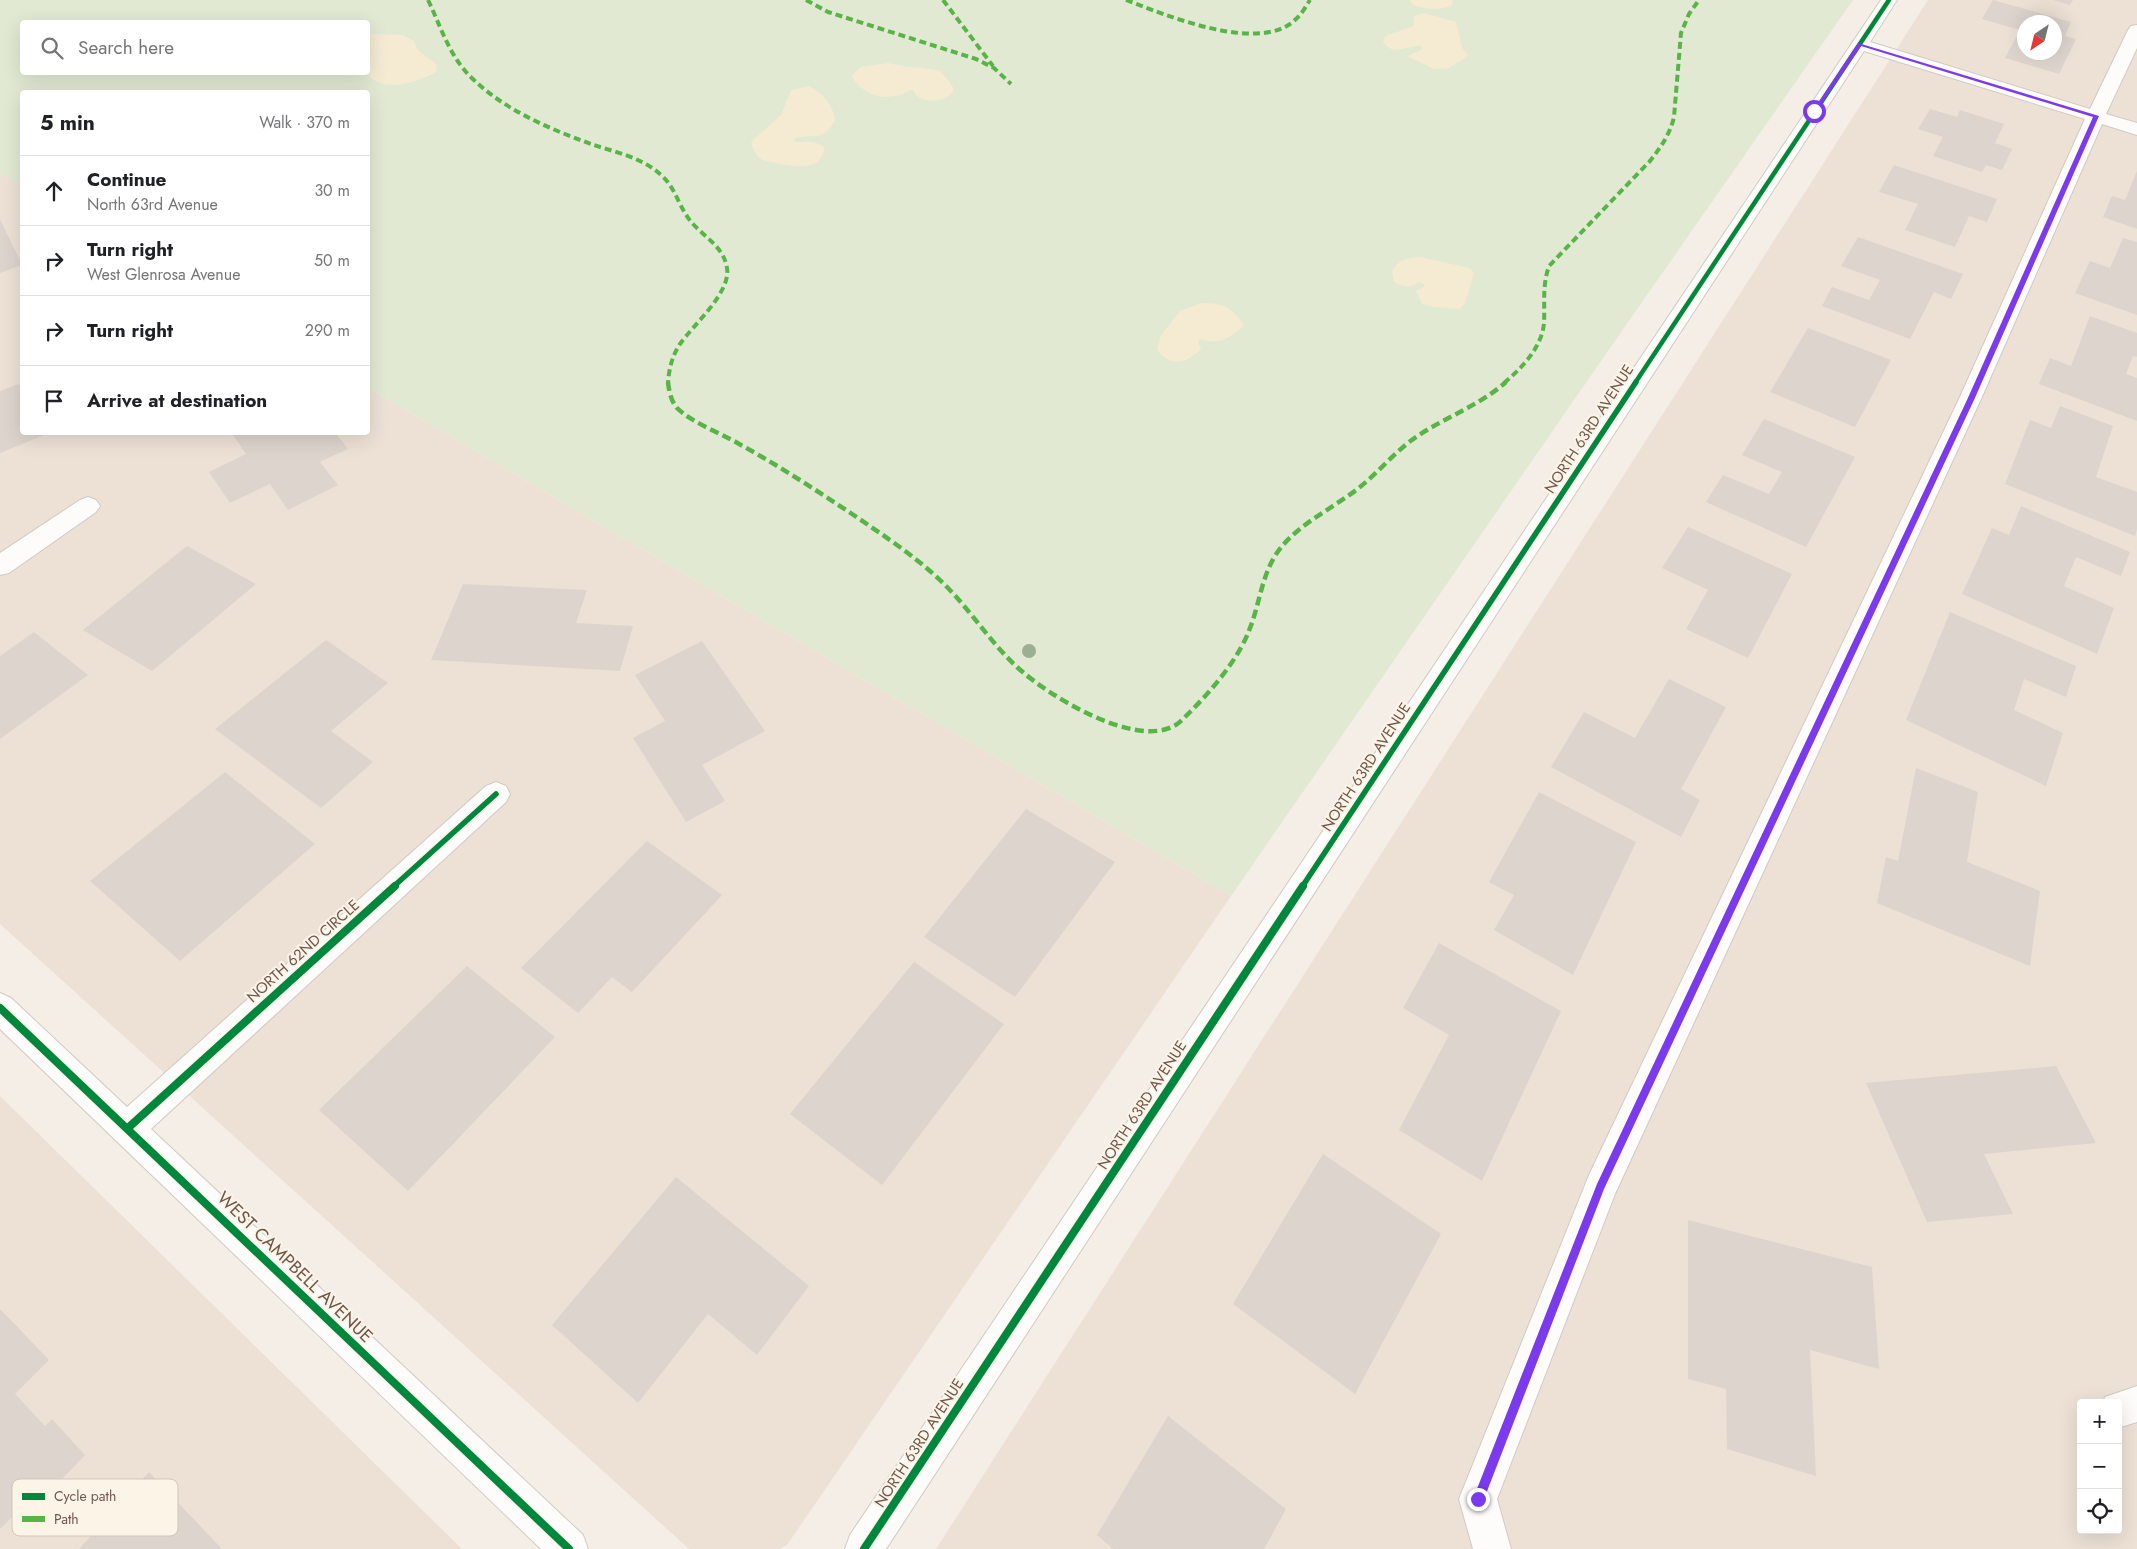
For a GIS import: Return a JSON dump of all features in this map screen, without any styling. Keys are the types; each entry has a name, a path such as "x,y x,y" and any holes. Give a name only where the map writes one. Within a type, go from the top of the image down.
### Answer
{"street":[{"name":"NORTH 63RD AVENUE","path":"864,1549 1889,0"},
{"path":"1492,1549 1478,1499 1600,1187 1966,408 2096,116 2137,30"},
{"path":"1859,44 2137,129"},
{"path":"0,566 88,506"},
{"name":"NORTH 62ND CIRCLE","path":"128,1128 496,794"},
{"name":"WEST CAMPBELL AVENUE","path":"0,1008 569,1549"},
{"path":"2122,1409 2137,1404"}],"shaded area":[{"path":"1928,0 2137,0 2137,1549 936,1549"},
{"path":"0,173 20,185 20,435 370,435 370,389 1231,896 787,1545 780,1549 689,1549 0,924"},
{"path":"0,1096 462,1549 0,1549"}],"green space":[{"path":"0,0 1853,0 1231,896 370,389 370,90 20,90 20,185 0,173"}],"sand":[{"path":"1409,0 1453,0 1452,5 1432,9 1413,5"},
{"path":"1424,13 1456,22 1462,48 1468,55 1466,57 1449,68 1434,69 1407,56 1421,50 1422,46 1397,50 1388,47 1383,42 1385,36 1414,26 1414,16"},
{"path":"370,34 403,35 414,41 418,50 437,65 436,72 409,83 390,85 368,75 370,75"},
{"path":"888,63 941,71 954,90 946,98 940,100 921,98 913,90 891,97 884,97 866,91 851,76 861,67"},
{"path":"809,86 819,92 826,100 832,109 835,120 826,132 818,136 795,138 793,141 819,144 824,147 823,155 814,164 808,166 780,164 761,159 754,151 751,142 781,115 791,90"},
{"path":"1420,257 1470,268 1474,273 1465,303 1460,309 1422,304 1416,291 1425,286 1424,284 1418,282 1412,286 1406,286 1394,282 1392,271 1397,264 1407,259"},
{"path":"1202,303 1226,307 1244,325 1225,339 1208,341 1202,339 1198,341 1201,349 1185,360 1173,361 1162,356 1157,350 1161,335 1180,311"}],"building":[{"path":"1993,0 2046,15 2017,15 2017,29 1982,19"},
{"path":"2053,0 2073,0 2070,5"},
{"path":"2062,19 2071,22 2065,36 2076,39 2059,74 2005,58 2017,36 2017,60 2062,60"},
{"path":"1930,109 1957,117 1960,110 2004,124 1995,143 2012,149 2002,170 1986,165 1982,172 1933,156 1943,137 1918,129"},
{"path":"1894,165 1997,199 1987,222 1969,216 1955,247 1905,230 1918,204 1879,192"},
{"path":"2137,171 2137,229 2103,217 2112,196 2125,200"},
{"path":"0,219 20,261 20,266 0,273"},
{"path":"1858,237 1963,274 1951,299 1934,292 1910,339 1822,306 1832,287 1869,300 1880,280 1841,266"},
{"path":"2123,238 2137,242 2137,315 2075,293 2090,261 2110,268"},
{"path":"2090,316 2137,333 2137,357 2133,356 2126,374 2137,378 2137,421 2039,384 2050,358 2071,366"},
{"path":"1808,328 1891,360 1855,427 1770,392"},
{"path":"19,384 20,435 44,435 0,453 0,391"},
{"path":"2060,406 2113,426 2096,477 2137,492 2137,529 2135,536 2005,484 2030,420 2051,428"},
{"path":"1764,419 1855,457 1806,547 1706,502 1723,475 1769,494 1782,472 1742,455"},
{"path":"233,435 337,435 348,449 320,462 338,485 288,510 270,484 230,503 209,472 246,454"},
{"path":"2021,506 2130,552 2121,576 2076,557 2064,586 2114,608 2097,654 1962,594 1992,528 2009,535"},
{"path":"1688,527 1792,574 1748,658 1686,629 1708,590 1662,568"},
{"path":"187,546 256,584 152,671 83,630"},
{"path":"463,584 587,590 576,623 633,626 620,671 431,660"},
{"path":"1950,612 2076,666 2066,697 2024,679 2014,710 2063,733 2046,786 1906,720"},
{"path":"34,632 88,675 0,739 0,656"},
{"path":"326,640 388,683 331,731 373,762 321,808 215,729"},
{"path":"702,641 765,731 702,765 725,801 686,822 633,738 665,721 635,675"},
{"path":"1669,679 1726,707 1681,789 1700,800 1681,837 1551,767 1584,712 1635,738"},
{"path":"1916,768 1978,792 1967,862 2040,891 2030,966 1877,903 1886,857 1898,861"},
{"path":"225,772 315,844 180,961 90,881"},
{"path":"1539,792 1636,842 1573,975 1494,930 1514,895 1489,882"},
{"path":"1026,809 1115,862 1015,997 924,937"},
{"path":"647,841 722,895 632,992 612,977 578,1013 521,968"},
{"path":"1439,943 1561,1011 1482,1181 1399,1130 1449,1035 1403,1008"},
{"path":"914,962 1004,1024 882,1185 790,1114"},
{"path":"467,966 555,1037 408,1191 319,1110"},
{"path":"2056,1066 2096,1143 1984,1154 2013,1214 1927,1222 1866,1083"},
{"path":"1323,1154 1441,1234 1355,1394 1233,1304"},
{"path":"676,1177 809,1286 757,1355 708,1314 638,1403 552,1325"},
{"path":"1688,1220 1872,1267 1879,1369 1810,1350 1816,1476 1727,1449 1726,1389 1688,1379"},
{"path":"0,1309 49,1360 15,1394 45,1426 52,1419 85,1455 62,1479 12,1479 12,1517 0,1529"},
{"path":"1168,1416 1286,1509 1264,1549 1113,1549 1097,1535"},
{"path":"149,1472 156,1479 143,1479"},
{"path":"178,1503 222,1549 79,1549 91,1536 178,1536"}],"marked path":[{"path":"428,0 449,49 460,66 474,81 508,106 546,126 629,156 654,169 670,185 688,218 696,228 715,244 722,254 727,269 725,284 716,299 679,345 671,363 668,381 669,389 678,409 742,445 826,497 867,524 932,572 954,594 1014,664 1044,688 1063,701 1102,720 1133,729 1148,731 1162,730 1174,726 1182,720 1204,697 1228,667 1250,630 1262,585 1270,564 1291,537 1309,522 1357,489 1401,448 1417,436 1491,395 1509,380 1532,353 1538,344 1544,326 1543,287 1549,266 1650,161 1662,146 1671,129 1674,117 1681,33 1689,14 1699,0"},
{"path":"806,0 828,12 976,59 994,68 1011,84"},
{"path":"943,0 993,66"},
{"path":"1126,0 1198,25 1252,34 1276,30 1296,20 1310,0"}],"cycle path":[{"path":"864,1549 1889,0"},
{"path":"128,1128 496,794"},
{"path":"0,1008 569,1549"}],"route":[{"path":"1478,1499 1600,1187 1970,400 2096,116 1859,44 1814,111"}]}
